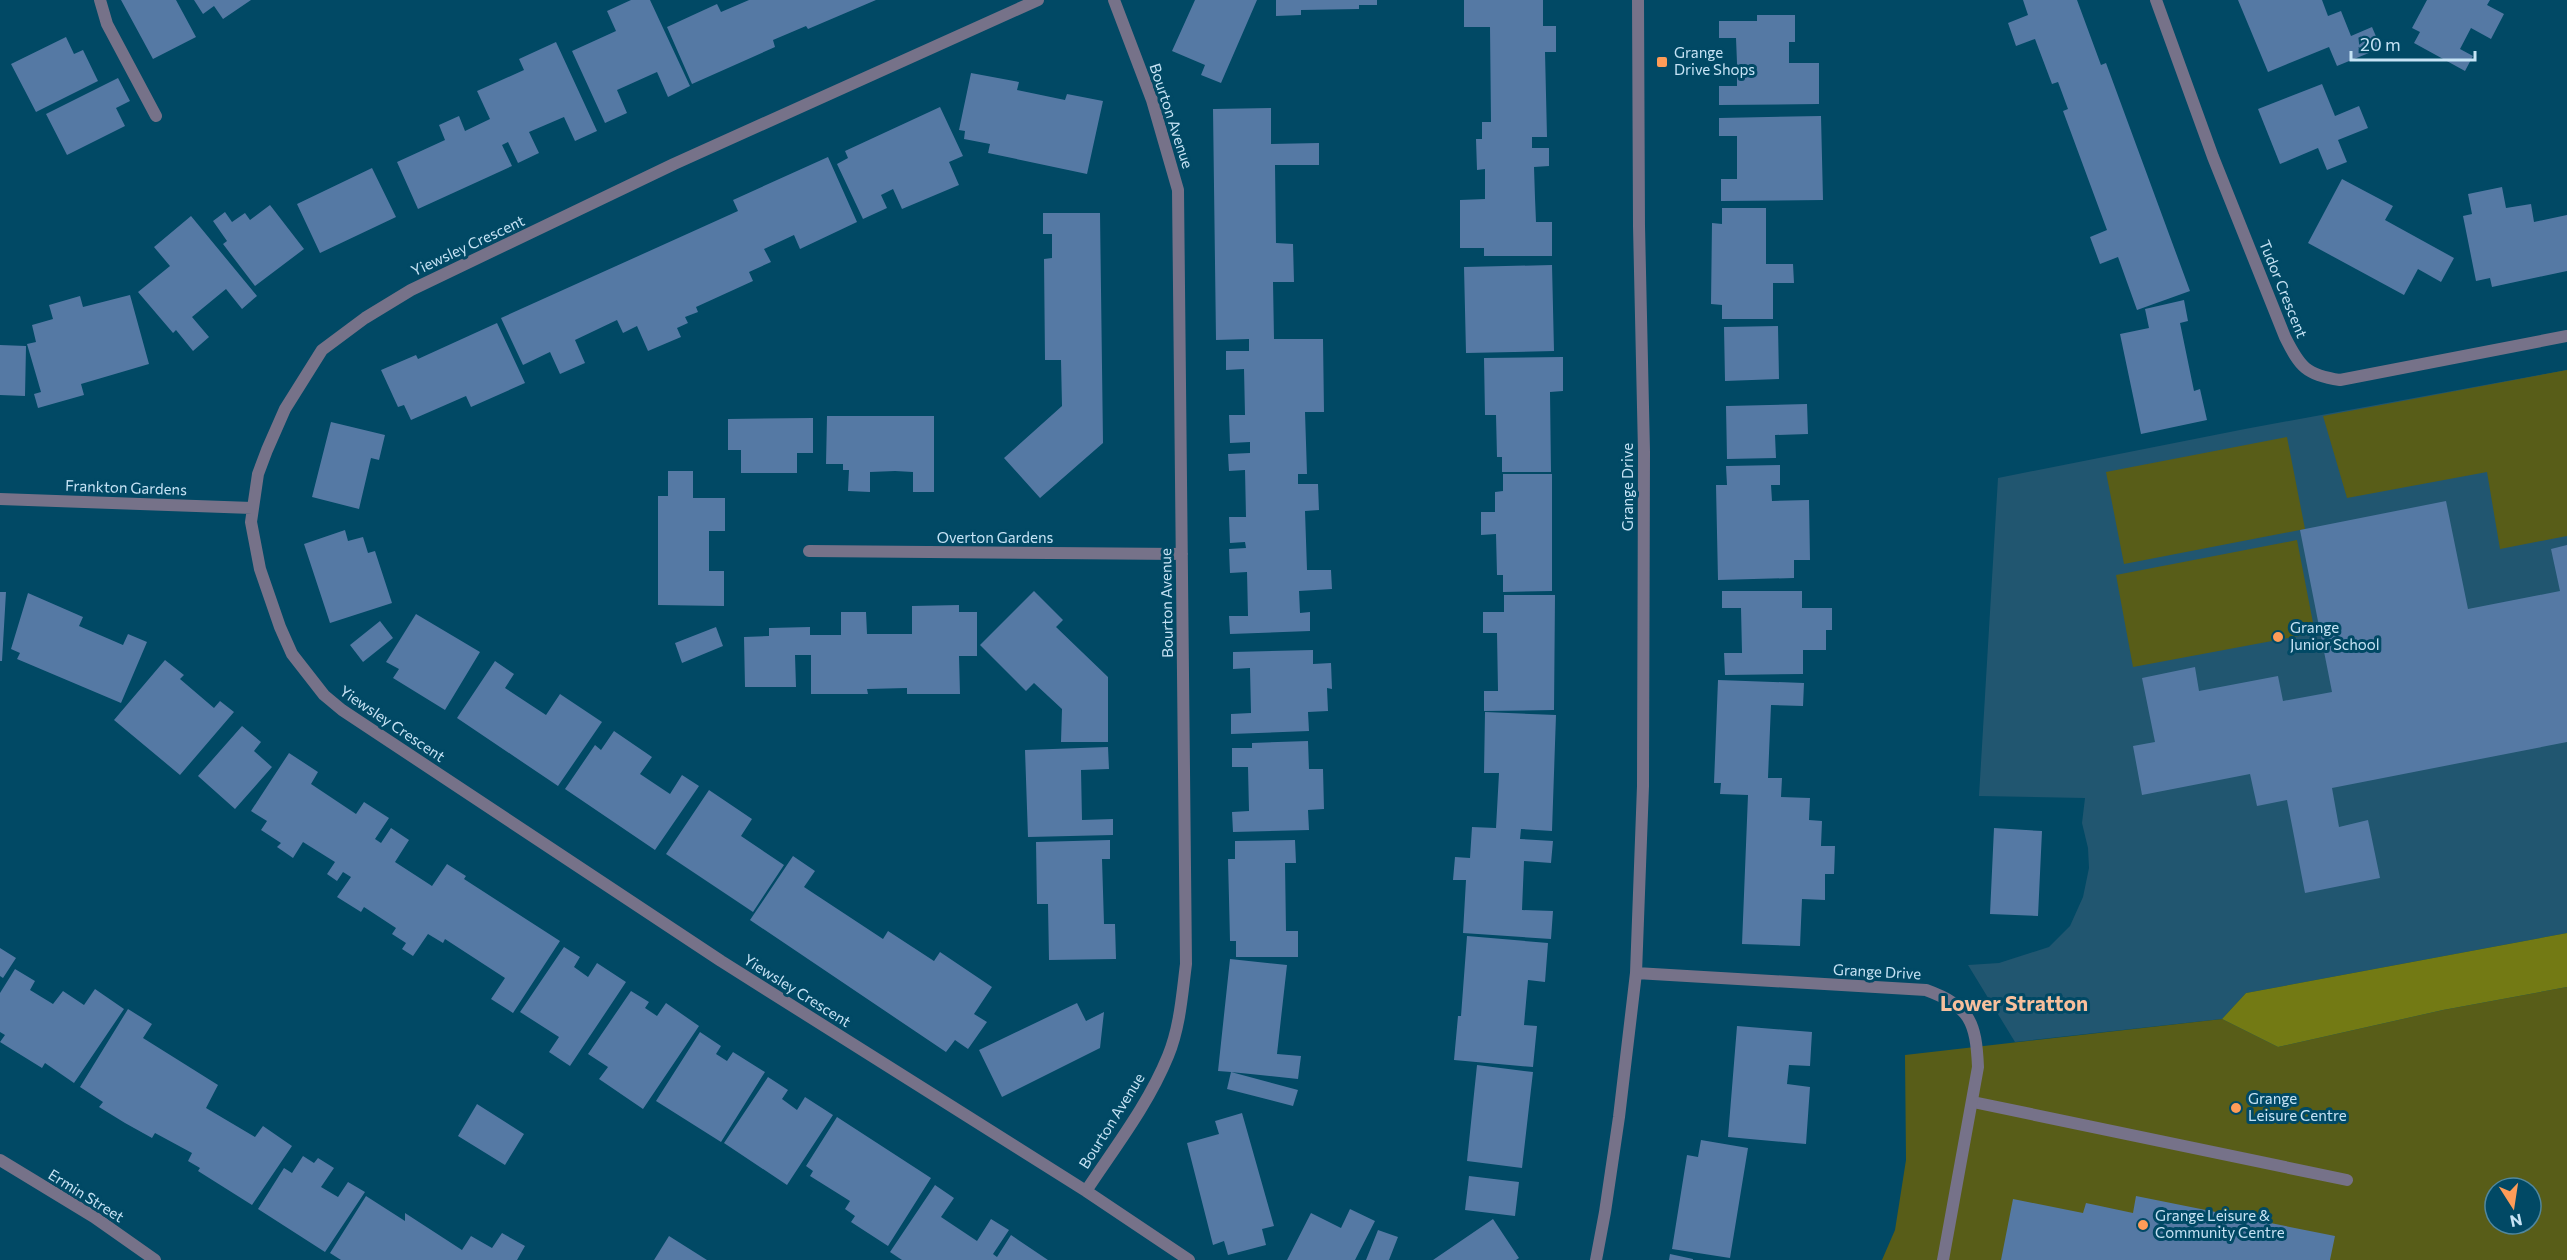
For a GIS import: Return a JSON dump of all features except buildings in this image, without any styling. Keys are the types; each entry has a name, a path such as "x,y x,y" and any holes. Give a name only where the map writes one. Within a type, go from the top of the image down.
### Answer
{"street":[{"path":"100,0 107,24 156,116"},
{"name":"Yiewsley Crescent","path":"1038,0 664,169 411,290 365,318 322,350 285,409 258,474 252,508 253,540 260,569 292,654 307,676 336,705 721,961 1086,1191 1189,1260"},
{"name":"Bourton Avenue","path":"1086,1191 1146,1101 1169,1054 1180,1010 1186,964 1178,190 1152,99 1114,0"},
{"name":"Grange Drive","path":"1596,1260 1619,1117 1636,973 1645,725 1638,0"},
{"name":"Tudor Crescent","path":"2156,0 2213,157 2285,337 2296,360 2306,370 2320,377 2340,380 2567,336"},
{"name":"Frankton Gardens","path":"0,499 252,508"},
{"name":"Overton Gardens","path":"809,551 1182,554"},
{"name":"Grange Drive","path":"1636,973 1926,990 1953,1001 1965,1011 1972,1026 1977,1047 1978,1067 1943,1260"},
{"path":"1973,1102 2347,1180"},
{"name":"Ermin Street","path":"0,1160 94,1217 155,1260"}],"shaded area":[{"name":"Grange Junior School","path":"2567,370 2567,933 2246,993 2222,1019 2015,1042 1968,965 1999,963 2049,947 2070,926 2083,897 2089,868 2088,848 2082,823 2085,798 1979,796 1998,478 2245,429"}],"green space":[{"path":"2567,370 2567,536 2500,549 2487,472 2347,498 2323,416"},
{"path":"2287,437 2305,529 2124,564 2106,472"},
{"path":"2297,540 2315,633 2133,667 2116,575"},
{"path":"2567,933 2567,987 2443,1010 2278,1047 2222,1019 2246,993"},
{"name":"Grange Leisure Centre","path":"2567,987 2567,1260 1882,1260 1895,1230 1906,1160 1905,1055 2222,1019 2278,1047 2443,1010"}],"place":[{"name":"Grange Drive Shops","path":"1662,62"},
{"name":"Grange Junior School","path":"2278,637"},
{"name":"Grange Leisure Centre","path":"2236,1108"},
{"name":"Grange Leisure & Community Centre","path":"2143,1225"}],"district":[{"name":"Lower Stratton","path":"2014,1004"}]}
